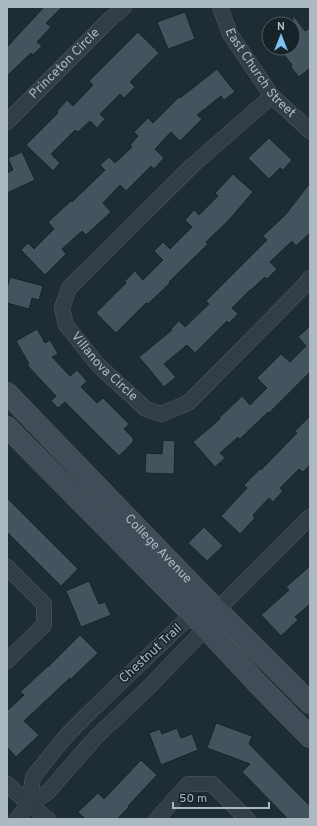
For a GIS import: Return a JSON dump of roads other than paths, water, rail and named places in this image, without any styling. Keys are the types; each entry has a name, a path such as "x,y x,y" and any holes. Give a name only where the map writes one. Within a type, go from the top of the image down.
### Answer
{"main road":[{"name":"College Avenue","path":"7,393 209,617 256,682 310,737"},
{"name":"College Avenue","path":"7,427 209,617 310,703"}],"street":[{"name":"Princeton Circle","path":"7,122 109,20 124,7"},
{"name":"East Church Street","path":"220,7 230,34 272,96 310,131"},
{"name":"Villanova Circle","path":"272,96 193,165 69,288 62,308 66,325 99,366 146,409 161,414 188,403 303,287 310,278"},
{"path":"209,617 310,517"},
{"path":"7,567 44,604 44,625 7,661"},
{"name":"Chestnut Trail","path":"28,804 33,778 66,736 187,619 209,617"},
{"name":"Chestnut Trail","path":"17,819 28,804 48,792 96,737 148,688 199,636 209,617"},
{"path":"7,784 28,804 48,819"},
{"path":"157,819 188,784 212,784 247,819"}]}
